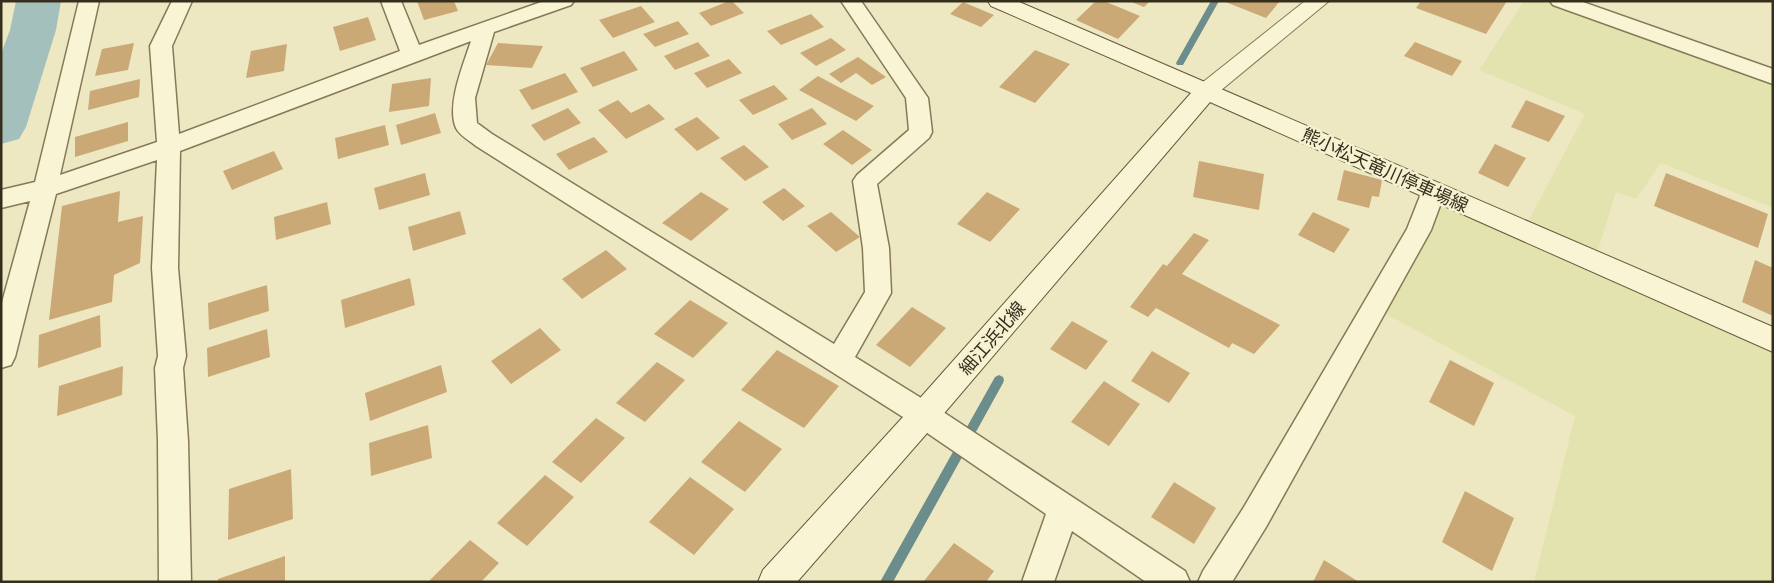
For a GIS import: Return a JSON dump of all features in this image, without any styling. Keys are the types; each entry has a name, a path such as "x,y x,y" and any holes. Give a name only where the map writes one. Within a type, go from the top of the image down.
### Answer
{"main road":[{"name":"熊小松天竜川停車場線","path":"998,1 1773,340"},
{"name":"細江浜北線","path":"775,582 924,416 1206,91 1319,1"}],"street":[{"path":"1,357 38,191 88,1"},
{"path":"175,582 173,441 169,368 172,356 165,268 169,146 161,46 182,1"},
{"path":"392,1 412,54"},
{"path":"1,199 38,191 169,146 412,54 564,1"},
{"path":"838,362 878,293 876,248 865,181 921,132 917,98 851,1"},
{"path":"1560,1 1773,77"},
{"path":"485,28 464,98 466,126 484,140 924,416 1174,582"},
{"path":"1214,582 1255,517 1357,339 1418,230 1433,192"},
{"path":"1038,582 1064,508"}],"green space":[{"path":"1524,1 1540,1 1773,82 1773,208 1661,163 1636,199 1616,192 1598,250 1529,220 1585,114 1479,70"},
{"path":"1441,203 1773,353 1773,582 1534,582 1575,416 1386,314"}],"building":[{"path":"417,1 454,1 458,11 424,20"},
{"path":"732,1 744,13 711,26 699,13"},
{"path":"1096,1 1104,1 1140,16 1118,39 1076,20"},
{"path":"1129,1 1150,1 1144,7"},
{"path":"1223,1 1280,1 1266,18"},
{"path":"1421,1 1507,1 1486,34 1416,8"},
{"path":"963,2 994,15 981,27 950,14"},
{"path":"641,6 655,22 613,38 599,20"},
{"path":"811,14 824,27 781,45 767,31"},
{"path":"368,17 376,40 340,51 333,27"},
{"path":"678,21 689,34 655,47 643,34"},
{"path":"831,38 846,50 816,66 800,53"},
{"path":"698,42 710,56 675,70 664,56"},
{"path":"1415,42 1462,61 1452,76 1404,56"},
{"path":"134,43 128,70 95,76 102,49"},
{"path":"498,43 543,46 532,68 486,65"},
{"path":"287,44 284,71 246,78 251,51"},
{"path":"1035,50 1070,64 1035,103 999,87"},
{"path":"624,51 638,70 593,87 580,68"},
{"path":"858,57 886,77 872,85 856,73 841,83 829,74"},
{"path":"729,59 742,73 707,88 694,73"},
{"path":"565,73 578,92 532,110 519,90"},
{"path":"818,76 874,106 856,121 799,90"},
{"path":"431,78 429,106 389,112 392,84"},
{"path":"140,79 139,97 88,110 90,91"},
{"path":"774,85 788,99 753,115 739,100"},
{"path":"618,100 631,113 649,104 665,119 626,139 598,110"},
{"path":"1526,100 1565,116 1549,142 1511,127"},
{"path":"568,108 581,123 544,141 531,125"},
{"path":"812,108 827,124 792,140 778,124"},
{"path":"435,113 441,133 401,145 396,125"},
{"path":"697,117 720,138 697,151 674,129"},
{"path":"128,122 128,141 75,157 75,137"},
{"path":"385,125 389,145 338,159 335,138"},
{"path":"843,130 872,150 852,165 823,144"},
{"path":"594,137 608,152 569,170 556,154"},
{"path":"1495,144 1526,158 1508,187 1478,173"},
{"path":"744,145 769,167 745,181 720,158"},
{"path":"274,151 283,169 232,190 223,171"},
{"path":"1199,161 1264,174 1259,210 1193,197"},
{"path":"1344,170 1382,180 1379,197 1372,196 1369,208 1337,200"},
{"path":"425,173 430,195 379,210 374,188"},
{"path":"1666,173 1768,214 1758,248 1654,206"},
{"path":"784,188 805,206 783,221 762,202"},
{"path":"120,191 118,222 143,216 140,263 114,275 112,302 49,320 62,206"},
{"path":"701,192 729,209 691,241 662,223"},
{"path":"987,192 1020,209 990,242 957,224"},
{"path":"327,202 331,224 276,240 274,217"},
{"path":"460,211 466,234 413,251 408,227"},
{"path":"831,212 860,237 836,252 807,226"},
{"path":"1313,212 1350,229 1334,253 1298,235"},
{"path":"1194,233 1209,240 1182,274 1280,325 1254,354 1232,343 1229,348 1156,308 1148,317 1130,307 1163,264 1167,266"},
{"path":"606,250 627,269 582,299 562,279"},
{"path":"1755,260 1773,268 1773,316 1742,302"},
{"path":"410,278 415,305 345,328 341,300"},
{"path":"267,285 269,311 209,330 208,303"},
{"path":"690,300 728,323 693,358 654,334"},
{"path":"912,307 946,328 910,367 876,345"},
{"path":"100,315 101,347 38,368 39,335"},
{"path":"1072,321 1108,341 1086,370 1050,349"},
{"path":"540,328 561,350 511,384 491,361"},
{"path":"267,329 270,357 208,377 207,348"},
{"path":"777,350 839,386 804,428 741,390"},
{"path":"1152,351 1190,373 1169,403 1131,381"},
{"path":"1450,360 1494,383 1474,426 1429,402"},
{"path":"657,362 685,380 645,422 616,403"},
{"path":"441,365 447,392 370,421 365,393"},
{"path":"123,366 122,395 57,416 59,386"},
{"path":"1104,381 1140,404 1109,446 1071,422"},
{"path":"596,418 625,438 581,483 552,462"},
{"path":"739,421 782,449 745,492 701,462"},
{"path":"428,425 432,458 371,476 369,443"},
{"path":"291,469 293,519 228,540 229,489"},
{"path":"545,475 574,497 527,546 497,523"},
{"path":"690,477 734,509 694,555 649,522"},
{"path":"1174,482 1216,508 1194,544 1151,517"},
{"path":"1465,491 1514,518 1492,571 1442,542"},
{"path":"470,540 499,563 481,582 428,582"},
{"path":"954,543 994,571 986,582 924,581"},
{"path":"285,556 285,582 218,582 218,579"},
{"path":"1324,560 1359,582 1313,582"}],"waterway":[{"path":"1,127 33,30 39,1"},
{"path":"1180,63 1215,1"},
{"path":"886,582 999,380"}]}
